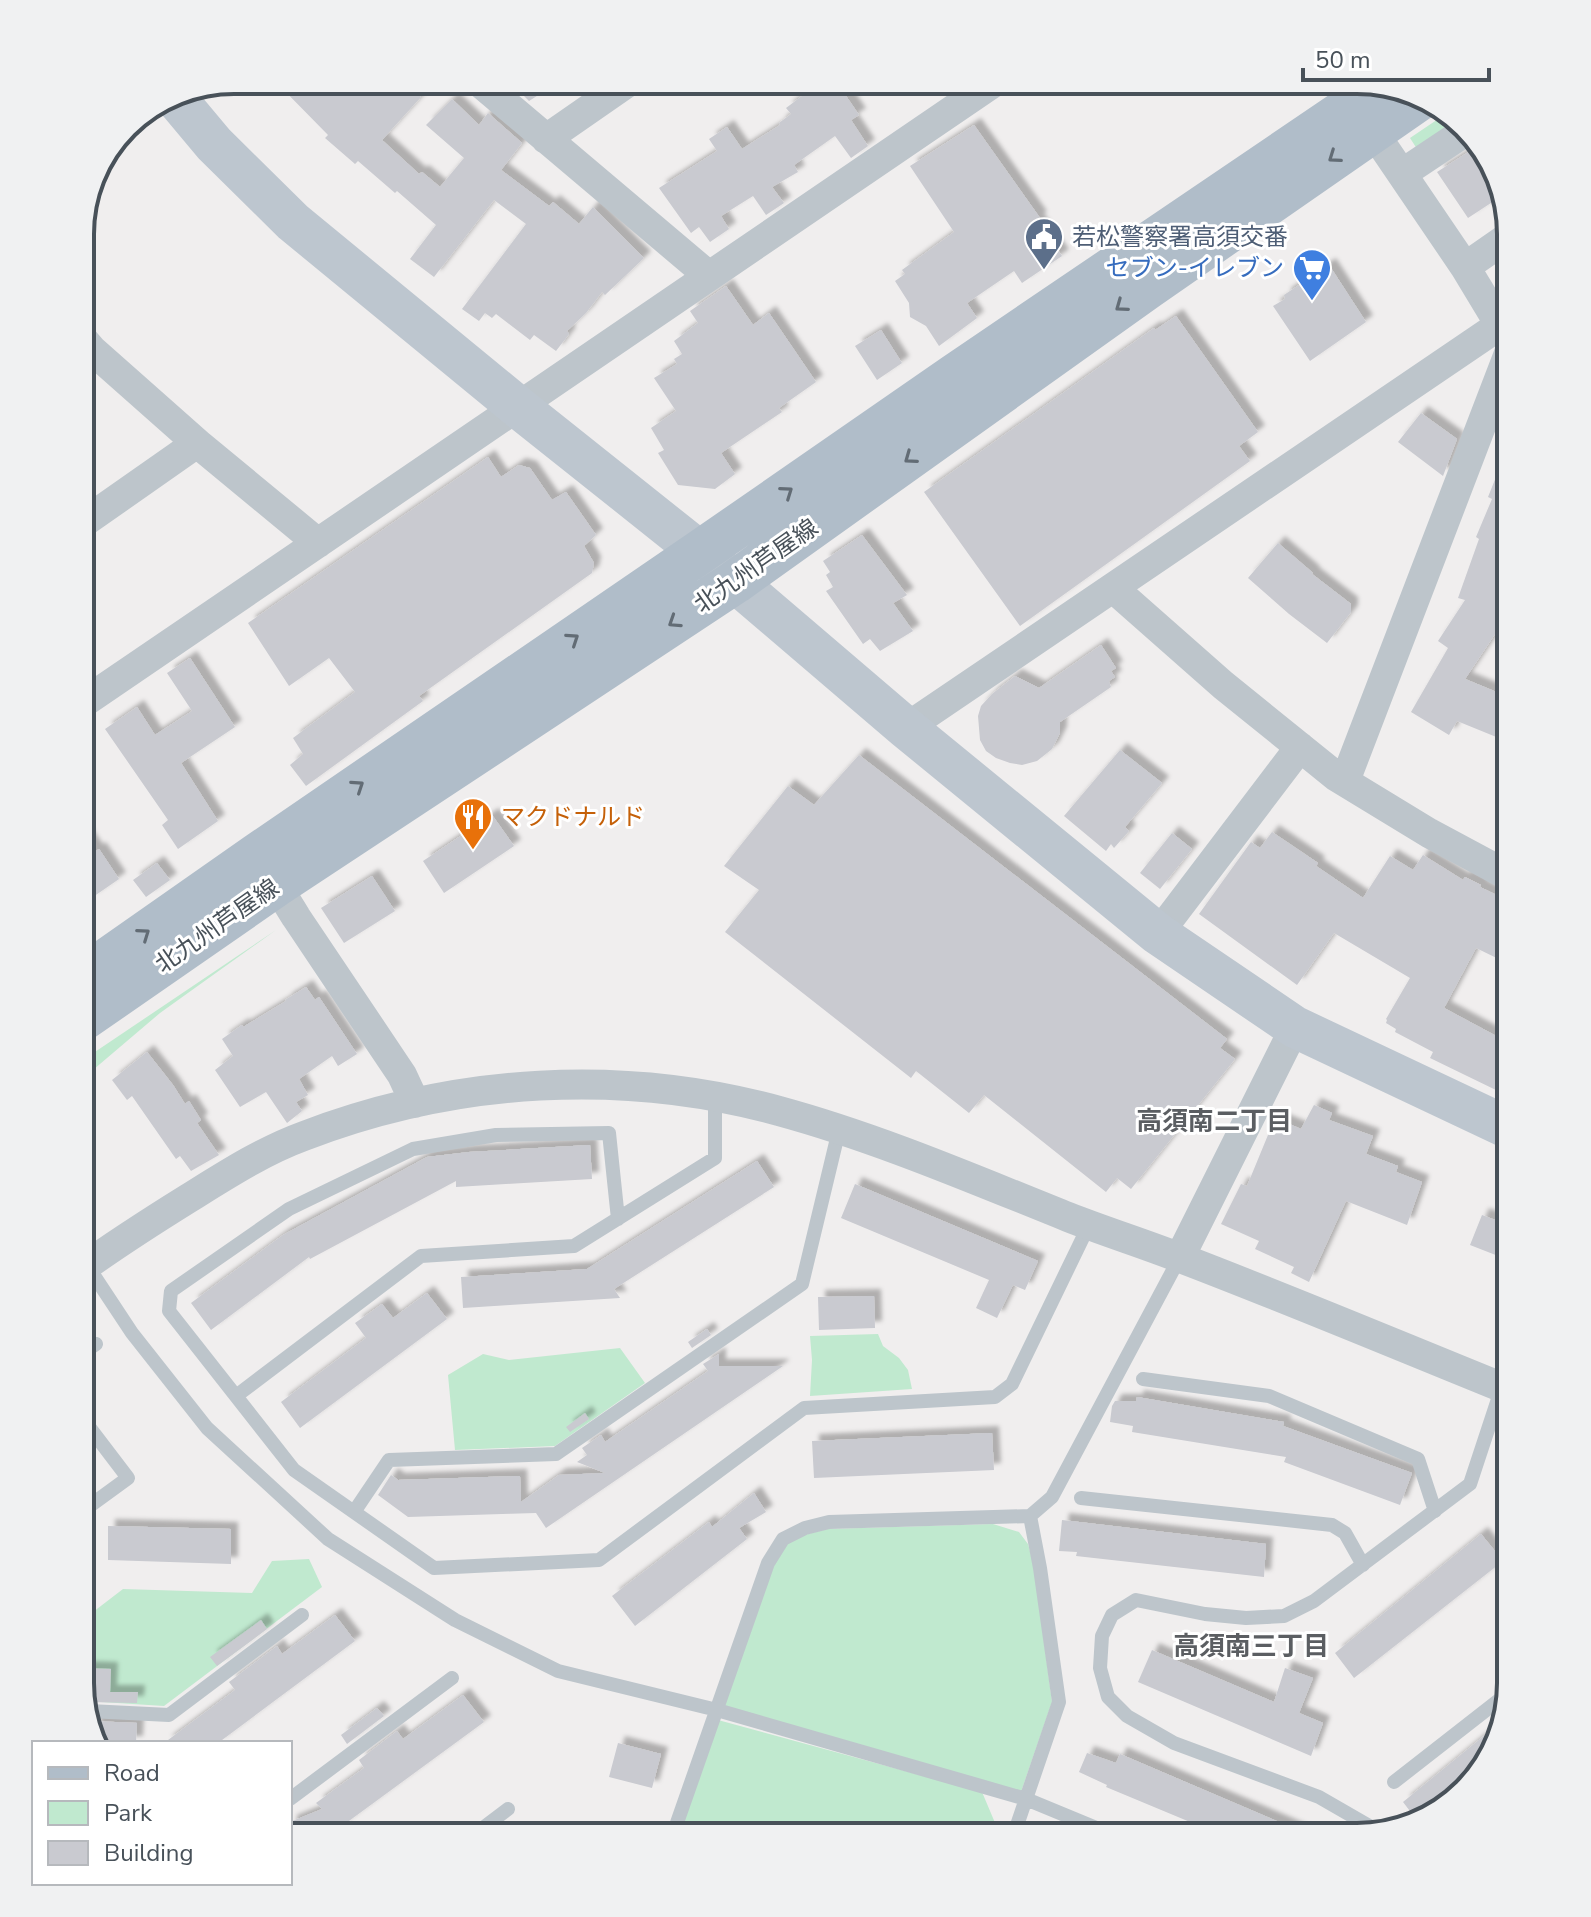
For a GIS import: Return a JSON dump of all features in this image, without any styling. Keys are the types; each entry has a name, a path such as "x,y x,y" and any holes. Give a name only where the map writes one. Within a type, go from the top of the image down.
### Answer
{"main road":[{"name":"北九州芦屋線","path":"94,1010 266,870 700,552 1362,100 1391,99"},
{"name":"北九州芦屋線","path":"94,971 266,870 735,582 1148,287 1362,100"}],"street":[{"path":"493,94 709,276"},
{"path":"546,139 611,94"},
{"path":"94,695 976,94"},
{"path":"1362,100 1403,173 1497,319"},
{"path":"181,105 214,144 293,222 700,552 906,728 1158,934 1295,1027 1497,1122"},
{"path":"1403,173 1457,137"},
{"path":"1465,267 1497,245"},
{"path":"906,728 1113,588 1497,341"},
{"path":"94,356 318,543"},
{"path":"1345,781 1497,363"},
{"path":"94,515 197,443"},
{"path":"1113,588 1223,685 1345,781 1429,833 1497,868"},
{"path":"1158,934 1300,747"},
{"path":"266,870 402,1075 415,1103"},
{"path":"1180,1257 1295,1027"},
{"path":"94,1259 241,1165 301,1137 356,1118 488,1089 568,1084 641,1086 715,1096 779,1111 839,1130 1180,1257 1497,1385"}],"lane":[{"path":"236,1396 421,1256 574,1246 618,1219 715,1158 715,1096"},
{"path":"354,1512 389,1460 556,1454 802,1284 839,1130"},
{"path":"618,1219 609,1133 496,1135 413,1149 289,1209 171,1291 169,1311 294,1470 434,1568 599,1560 804,1408 995,1397 1012,1384 1089,1225"},
{"path":"677,1823 768,1563 783,1539 805,1528 829,1522 1030,1516 1052,1497 1180,1257"},
{"path":"94,1282 207,1428 328,1539 455,1620 558,1671 717,1710 1026,1799 1084,1823"},
{"path":"1143,1379 1269,1396 1418,1459 1435,1511"},
{"path":"1363,1823 1319,1797 1174,1743 1127,1716 1108,1697 1100,1668 1102,1636 1112,1615 1136,1600 1205,1614 1246,1618 1284,1616 1314,1601 1470,1484 1497,1413"},
{"path":"94,1433 128,1478 94,1503"},
{"path":"1081,1498 1332,1525 1345,1533 1363,1565"},
{"path":"1018,1823 1059,1702 1030,1516"},
{"path":"97,1711 169,1715 302,1615"},
{"path":"292,1798 452,1678"},
{"path":"1394,1782 1496,1703"},
{"path":"490,1823 508,1809"}],"green space":[{"path":"1437,120 1451,131 1419,152 1410,138"},
{"path":"276,930 160,1013 94,1069 94,1053"},
{"path":"878,1334 883,1346 899,1358 908,1370 912,1389 810,1396 810,1336"},
{"path":"620,1348 645,1383 555,1446 455,1450 448,1375 483,1354 509,1360"},
{"path":"993,1524 1019,1532 1028,1544 1034,1566 1052,1702 1021,1792 723,1708 772,1566 787,1543 827,1529"},
{"path":"309,1559 322,1587 164,1706 95,1702 94,1611 123,1589 252,1593 272,1561"},
{"path":"718,1720 982,1792 995,1823 682,1823"}],"building":[{"path":"288,94 418,94 421,97 382,140 419,174 422,172 440,187 464,158 426,125 452,99 479,125 488,113 522,143 501,170 549,206 553,202 579,224 593,207 644,258 605,295 602,292 567,331 569,334 556,351 534,335 530,340 496,314 492,318 485,313 479,321 462,309 526,224 494,200 434,277 410,259 436,225 358,161 355,164 325,138 328,135"},
{"path":"522,94 540,94 529,101"},
{"path":"805,94 836,94 838,97 845,94 859,115 851,120 868,146 851,158 835,136 794,165 798,172 772,187 784,203 766,215 753,196 721,216 729,229 710,242 699,227 691,233 659,188 717,151 709,139 727,127 742,149 780,125 791,114 786,108"},
{"path":"974,125 1040,218 1037,220 1062,256 1022,283 1014,271 967,303 977,318 939,346 926,326 910,317 909,303 895,281 905,274 902,270 954,232 910,166"},
{"path":"1469,151 1486,181 1493,202 1468,218 1437,172"},
{"path":"1329,265 1366,322 1310,361 1273,306"},
{"path":"726,286 753,325 769,313 816,382 779,408 782,412 721,453 735,474 715,489 678,485 658,453 664,450 651,428 676,411 654,378 677,364 674,359 682,354 674,341 698,323 690,311"},
{"path":"1176,316 1258,432 1239,446 1250,461 1020,626 924,492 1154,328"},
{"path":"881,330 902,363 877,380 855,346"},
{"path":"1421,413 1457,439 1443,476 1398,442"},
{"path":"488,457 501,477 519,465 530,468 552,500 566,492 596,535 584,546 594,563 592,573 419,696 423,701 306,786 290,765 303,754 293,738 355,692 329,658 289,686 248,623"},
{"path":"1497,474 1497,631 1465,679 1497,692 1497,737 1457,721 1449,735 1411,712 1448,648 1438,641 1465,600 1458,598 1479,539 1476,537 1492,499 1488,497"},
{"path":"862,535 907,595 893,603 913,631 880,651 870,639 863,644 826,591 833,587 826,575 830,572 823,561"},
{"path":"1278,543 1351,604 1351,612 1327,643 1248,578"},
{"path":"1101,645 1116,668 1111,671 1115,677 1109,681 1111,687 1060,722 1060,733 1052,749 1037,761 1022,765 996,758 986,751 980,740 978,716 981,706 992,694 1015,676 1039,688"},
{"path":"190,658 235,727 181,763 218,821 178,849 162,825 168,820 105,729 137,707 155,735 192,711 167,673"},
{"path":"1120,750 1162,783 1125,827 1129,831 1114,848 1111,844 1106,851 1064,816"},
{"path":"859,755 1227,1039 1220,1048 1235,1059 1131,1189 1117,1178 1106,1192 984,1095 969,1113 916,1071 911,1078 725,932 759,890 724,866 788,786 814,805"},
{"path":"492,815 514,846 444,893 423,861"},
{"path":"1272,832 1363,898 1390,856 1413,870 1423,855 1463,880 1465,877 1497,895 1497,958 1476,948 1444,1008 1497,1036 1497,1091 1430,1058 1433,1052 1395,1032 1396,1029 1386,1023 1410,978 1334,933 1297,985 1199,914 1251,842 1260,848"},
{"path":"1172,833 1192,849 1160,889 1140,873"},
{"path":"94,848 96,851 99,849 119,879 94,896"},
{"path":"157,863 170,880 146,897 133,880"},
{"path":"372,876 395,911 344,943 321,908"},
{"path":"306,987 315,1000 319,997 357,1054 338,1066 332,1056 299,1079 308,1095 296,1102 302,1111 287,1123 266,1092 240,1107 215,1070 233,1056 222,1039"},
{"path":"147,1052 185,1104 189,1101 201,1120 197,1123 219,1155 191,1171 180,1156 176,1159 132,1096 127,1100 112,1080"},
{"path":"1314,1105 1332,1113 1329,1120 1373,1136 1366,1154 1398,1166 1396,1172 1422,1182 1407,1225 1346,1201 1309,1282 1291,1273 1294,1267 1255,1249 1259,1241 1221,1224 1241,1184 1247,1186 1275,1118 1301,1129"},
{"path":"590,1145 592,1179 456,1187 456,1181 309,1257 211,1330 191,1303 283,1235 427,1157"},
{"path":"757,1161 774,1187 614,1289 620,1298 463,1308 461,1277 587,1269"},
{"path":"855,1184 1038,1261 1025,1290 1013,1285 997,1318 976,1308 989,1280 841,1218"},
{"path":"1482,1215 1497,1221 1497,1256 1470,1245"},
{"path":"427,1293 447,1319 300,1428 281,1402 366,1338 355,1323 382,1304 393,1318"},
{"path":"874,1296 875,1328 819,1330 818,1297"},
{"path":"707,1329 711,1335 692,1348 688,1342"},
{"path":"719,1354 719,1366 783,1366 546,1528 536,1513 408,1517 378,1495 391,1475 398,1480 520,1476 521,1502 559,1475 605,1473 577,1462 587,1455 582,1448 601,1435 605,1442 708,1371 703,1364"},
{"path":"1137,1397 1284,1422 1283,1426 1412,1473 1400,1505 1284,1462 1286,1457 1132,1432 1133,1426 1110,1422 1115,1401 1136,1401"},
{"path":"585,1413 589,1419 570,1432 566,1427"},
{"path":"992,1433 994,1470 814,1478 812,1441"},
{"path":"754,1493 766,1512 739,1528 747,1539 635,1626 612,1596 709,1522 712,1527"},
{"path":"1062,1520 1266,1544 1264,1577 1076,1556 1077,1552 1059,1551"},
{"path":"108,1526 231,1529 231,1564 108,1560"},
{"path":"1481,1534 1497,1554 1497,1566 1354,1678 1335,1653"},
{"path":"335,1615 355,1641 221,1741 167,1741 235,1690 229,1682 277,1646 282,1654"},
{"path":"261,1620 267,1629 217,1666 210,1657"},
{"path":"1152,1650 1274,1702 1285,1668 1313,1678 1299,1713 1323,1723 1311,1756 1138,1682"},
{"path":"94,1668 111,1669 110,1692 138,1692 137,1703 95,1702"},
{"path":"463,1695 484,1722 346,1823 292,1823 322,1809 316,1803 364,1768 359,1760 397,1731 403,1739"},
{"path":"377,1708 384,1716 347,1744 341,1735"},
{"path":"100,1721 137,1723 136,1741 106,1741"},
{"path":"1487,1734 1468,1768 1442,1794 1410,1812 1403,1802"},
{"path":"618,1743 661,1754 652,1788 609,1777"},
{"path":"1087,1753 1116,1763 1120,1754 1281,1823 1192,1823 1106,1787 1079,1772"}],"place":[{"name":"若松警察署高須交番","path":"1044,271"},
{"name":"セブン-イレブン","path":"1312,302"},
{"name":"マクドナルド","path":"473,851"}],"district":[{"name":"高須南二丁目","path":"1214,1121"},
{"name":"高須南三丁目","path":"1251,1646"}]}
